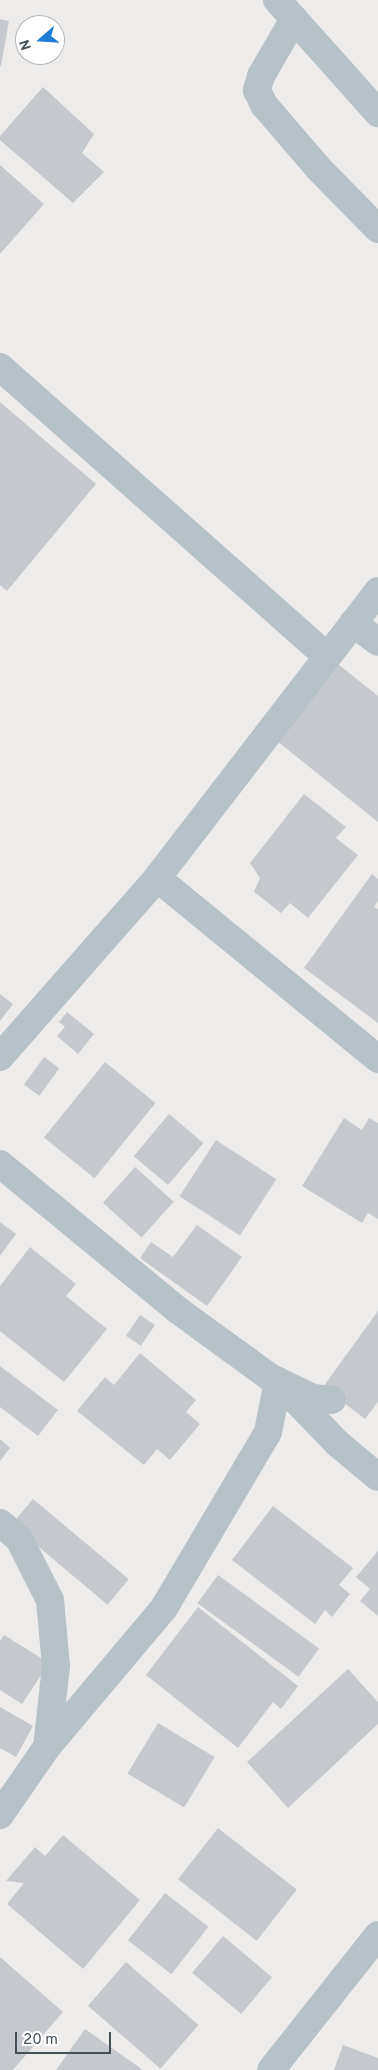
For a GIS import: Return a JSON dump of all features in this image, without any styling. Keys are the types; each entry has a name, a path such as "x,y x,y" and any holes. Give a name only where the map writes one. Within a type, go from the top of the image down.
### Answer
{"street":[{"path":"378,113 286,10 261,76 258,90 264,105 319,170 378,229"},
{"path":"0,367 327,656"},
{"path":"0,1057 157,878 378,591"},
{"path":"353,623 378,642"},
{"path":"157,878 378,1059"},
{"path":"0,1164 179,1312 278,1381 313,1398 332,1400"},
{"path":"278,1381 337,1443 378,1477"},
{"path":"0,1815 48,1746 164,1608 268,1432 278,1381"},
{"path":"0,1523 19,1539 50,1600 56,1666 48,1746"},
{"path":"271,2070 378,1935"}],"building":[{"path":"0,19 9,21 1,66 0,66"},
{"path":"43,87 94,134 82,153 104,172 73,203 0,140 0,136"},
{"path":"0,165 44,204 0,254"},
{"path":"0,402 96,484 7,591 0,585"},
{"path":"338,664 378,696 378,822 277,741"},
{"path":"304,794 346,827 336,838 358,855 308,918 290,903 281,913 254,892 260,878 250,863"},
{"path":"372,874 378,879 378,901 374,907 378,909 378,1023 304,968"},
{"path":"0,994 13,1004 0,1021"},
{"path":"67,1012 94,1034 78,1054 57,1036 65,1027 59,1022"},
{"path":"44,1057 59,1068 39,1096 24,1085"},
{"path":"105,1062 156,1103 94,1178 44,1137"},
{"path":"169,1114 203,1143 168,1185 134,1156"},
{"path":"344,1118 362,1130 369,1118 378,1123 378,1219 368,1213 362,1223 302,1186"},
{"path":"216,1140 276,1179 240,1235 180,1196"},
{"path":"135,1167 174,1202 142,1237 103,1203"},
{"path":"0,1222 16,1234 0,1256"},
{"path":"197,1225 242,1257 207,1306 140,1258 151,1242 173,1257"},
{"path":"30,1247 76,1284 66,1296 107,1329 64,1382 0,1331 0,1286"},
{"path":"378,1311 378,1402 365,1419 323,1387"},
{"path":"140,1315 155,1325 141,1346 126,1336"},
{"path":"140,1353 196,1400 186,1412 200,1424 170,1460 157,1449 144,1465 77,1411 105,1377 114,1385"},
{"path":"0,1366 58,1410 38,1436 0,1407"},
{"path":"0,1439 10,1448 0,1461"},
{"path":"33,1499 129,1579 108,1605 12,1524"},
{"path":"273,1506 353,1568 339,1585 350,1594 332,1617 325,1610 315,1624 232,1560"},
{"path":"378,1551 378,1616 360,1601 370,1589 356,1577"},
{"path":"218,1575 319,1648 299,1677 197,1603"},
{"path":"198,1607 298,1686 281,1709 273,1702 238,1748 146,1675"},
{"path":"4,1635 49,1663 22,1704 0,1690 0,1641"},
{"path":"348,1669 378,1702 378,1724 288,1808 247,1762"},
{"path":"0,1707 33,1726 16,1757 0,1748"},
{"path":"158,1723 215,1757 184,1808 128,1774"},
{"path":"218,1828 297,1890 257,1941 178,1879"},
{"path":"63,1835 140,1900 83,1969 7,1904 24,1883 6,1881 35,1847 45,1856"},
{"path":"165,1893 208,1927 171,1974 128,1940"},
{"path":"223,1936 272,1977 241,2014 192,1973"},
{"path":"0,1957 63,2012 13,2070 0,2070"},
{"path":"126,1962 198,2025 160,2069 88,2006"},
{"path":"85,2029 143,2070 56,2070"},
{"path":"343,2045 378,2058 378,2070 334,2070"}]}
